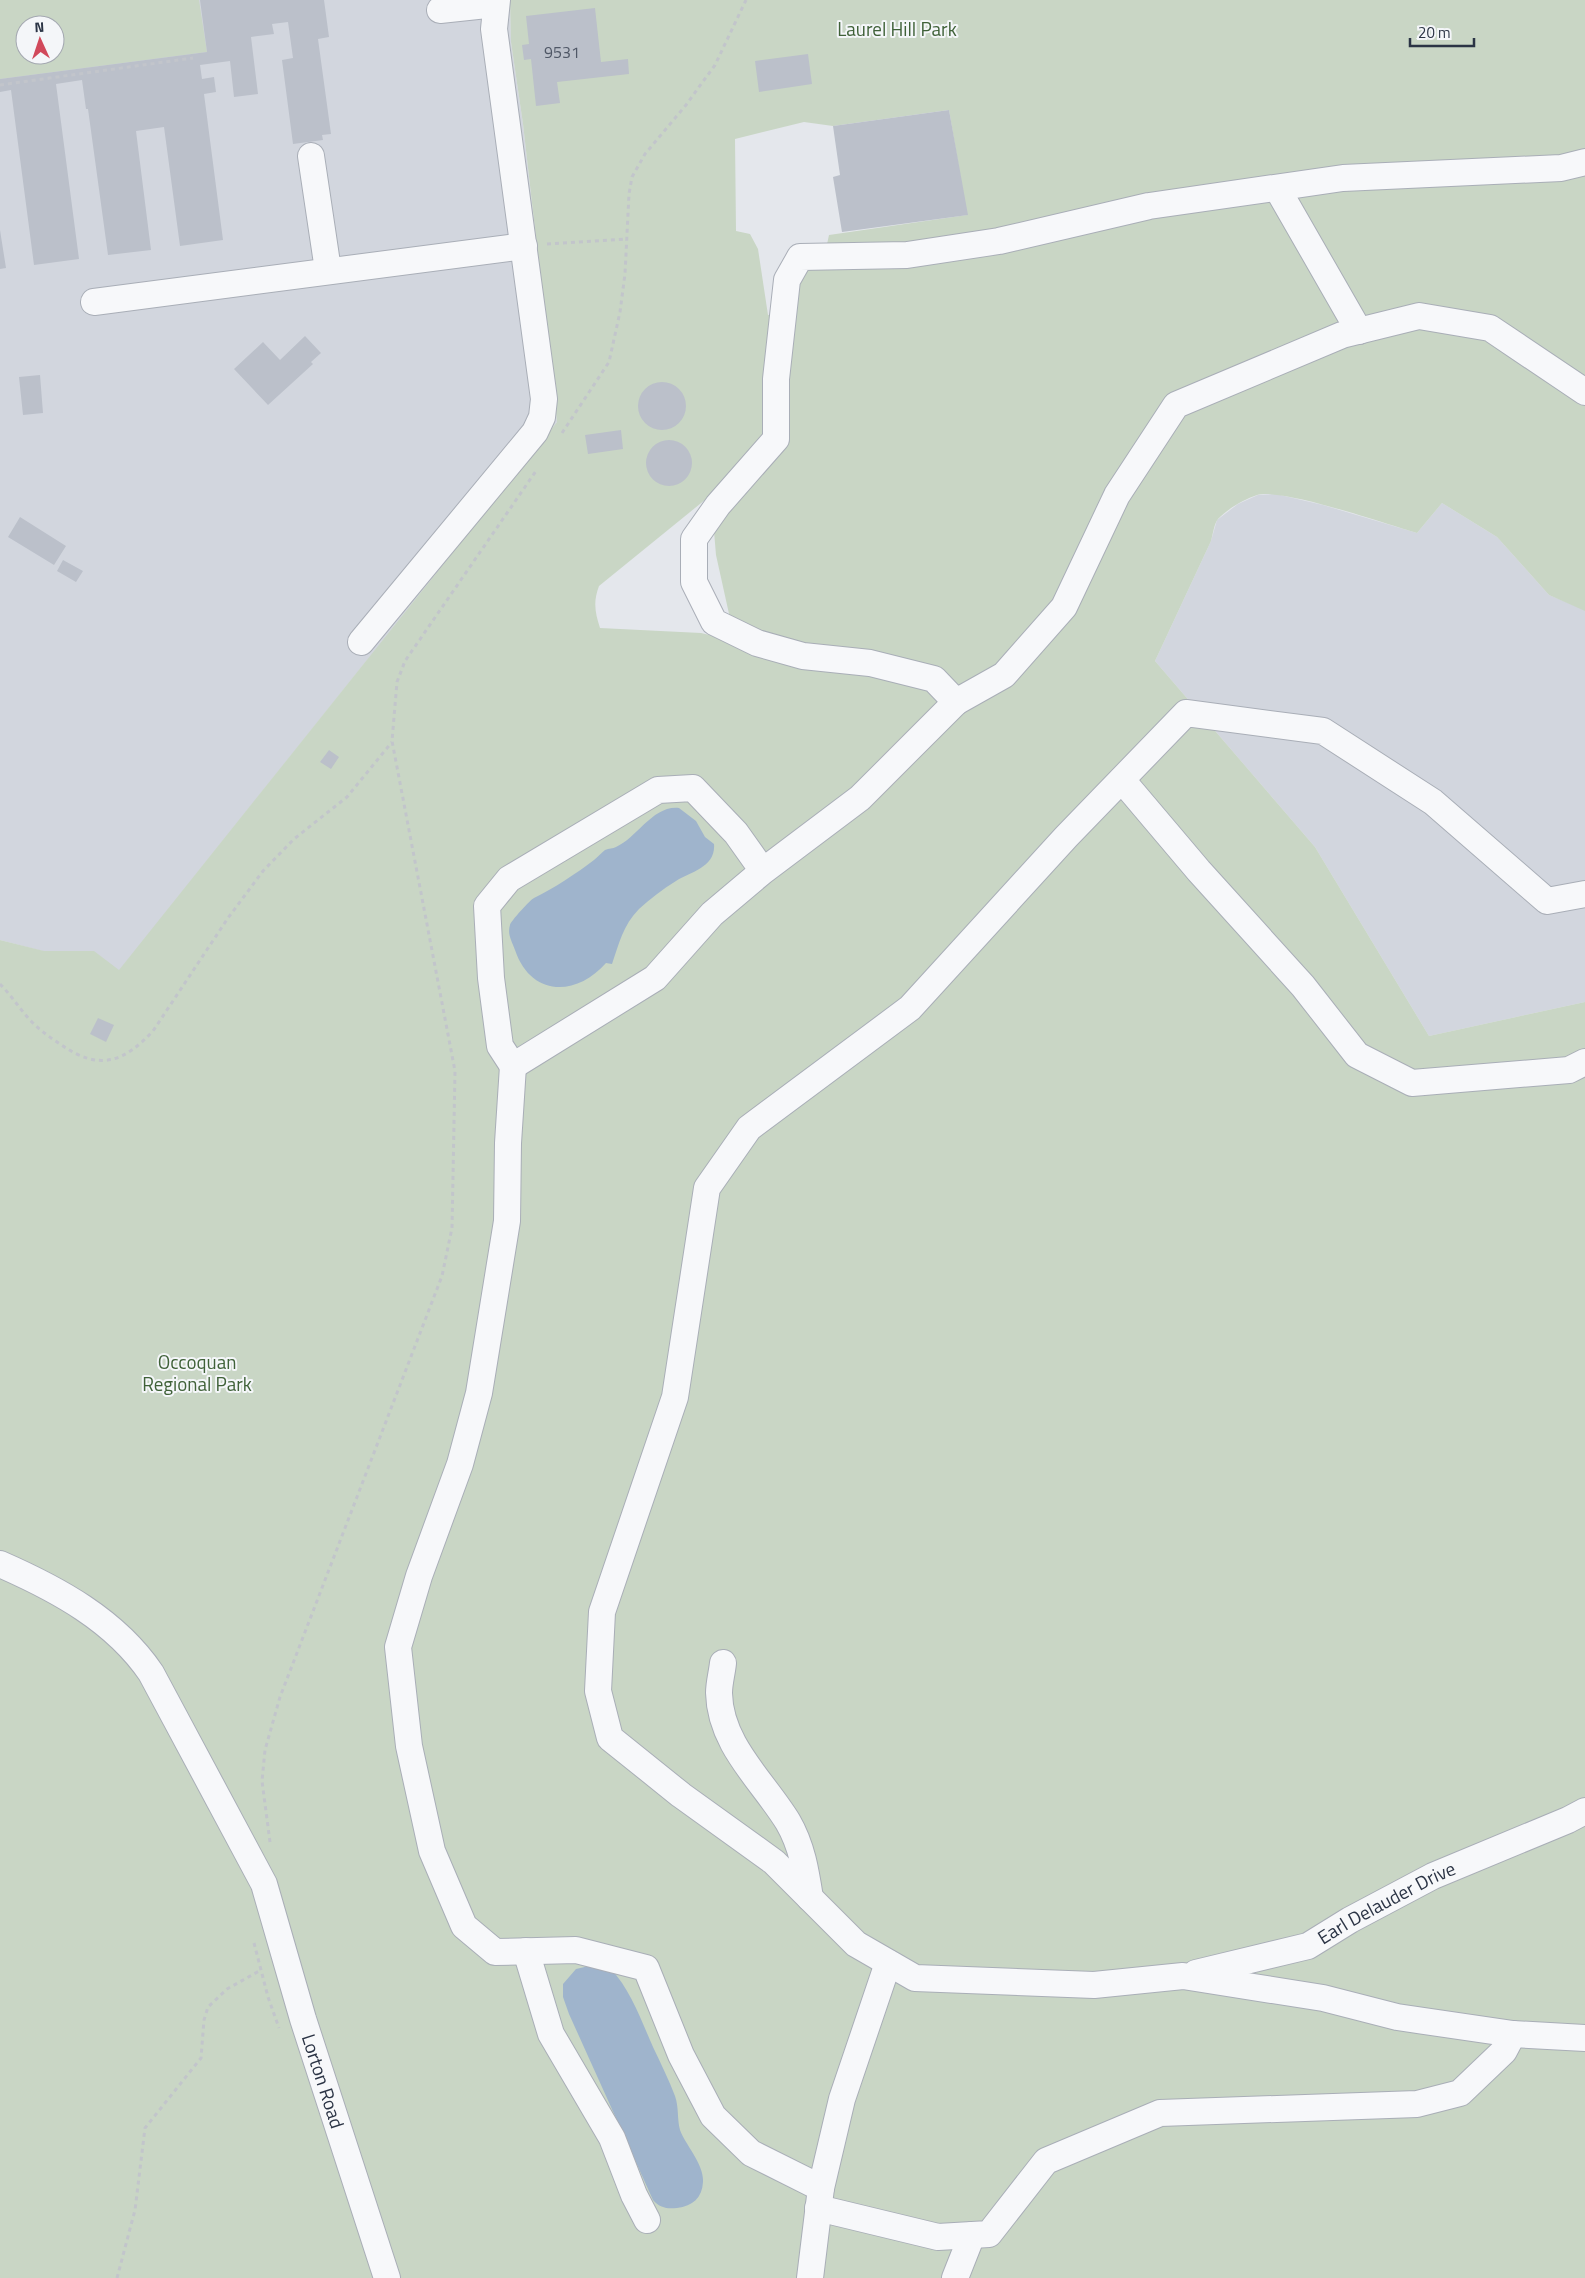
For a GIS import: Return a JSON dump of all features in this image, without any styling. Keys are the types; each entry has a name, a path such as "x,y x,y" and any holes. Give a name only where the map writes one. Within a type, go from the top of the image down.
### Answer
{"street":[{"path":"361,642 535,432 542,417 544,399 494,28 496,2 440,10"},
{"path":"311,156 328,270"},
{"path":"956,702 934,679 870,664 803,656 756,643 714,622 694,582 694,539 718,505 776,439 776,379 787,280 800,258 907,256 999,241 1149,206 1343,178 1561,168 1585,162"},
{"path":"1277,188 1359,331"},
{"path":"94,302 328,270 524,246"},
{"path":"513,1066 655,978 712,914 763,871 860,798 956,702 1004,675 1064,607 1118,495 1176,405 1342,335 1419,316 1490,328 1585,392"},
{"path":"1585,894 1547,902 1434,802 1323,731 1186,713 910,1008 749,1128 706,1188 675,1397 602,1612 598,1691 610,1738 681,1795 774,1862 856,1944 915,1978 1094,1984 1183,1976 1323,1998 1397,2017 1513,2034 1585,2038"},
{"path":"1122,780 1199,871 1303,986 1357,1055 1412,1083 1569,1070 1585,1062"},
{"path":"763,871 736,833 693,788 658,790 509,879 487,906 491,978 500,1046 513,1066 508,1143 507,1220 479,1393 460,1464 419,1576 398,1646 409,1746 432,1851 464,1926 495,1952 576,1950 646,1968 681,2055 713,2116 751,2152 819,2198 938,2237 989,2234 1046,2160 1160,2113 1417,2104 1460,2093 1504,2050 1513,2034"},
{"name":"Lorton Road","path":"0,1564 24,1574 92,1613 109,1625 141,1658 151,1673 264,1884 303,2018 387,2278"},
{"path":"723,1663 719,1693 724,1719 742,1759 788,1822 798,1842 810,1898"},
{"name":"Earl Delauder Drive","path":"1183,1976 1308,1946 1350,1920 1433,1876 1585,1811"},
{"path":"526,1951 551,2034 612,2138 634,2195 647,2220"},
{"path":"810,2278 819,2198 842,2099 888,1963"},
{"path":"955,2278 972,2235"}],"path":[{"path":"561,435 609,362 621,302 632,177 645,154 686,105 715,65 746,0"},
{"path":"0,85 193,58"},
{"path":"524,246 626,239"},
{"path":"270,1846 262,1781 265,1750 280,1697 442,1276 452,1228 455,1071 392,741 397,682 406,661 540,464"},
{"path":"0,984 41,1031 79,1057 93,1061 121,1057 140,1046 154,1031 228,918 263,871 294,840 347,797 392,741"},
{"path":"117,2278 135,2210 145,2128 201,2058 204,2020 208,2007 226,1989 261,1970"}],"shaded area":[{"path":"0,0 510,0 511,42 523,124 557,422 119,971 0,940"},
{"path":"1276,494 1323,505 1417,533 1442,503 1497,537 1549,595 1585,610 1585,1002 1429,1036 1315,847 1155,661 1211,541 1217,520 1238,504 1258,495"}],"green space":[{"path":"0,0 199,0 207,52 0,79"},
{"path":"510,0 1585,0 1585,611 1549,595 1497,537 1442,503 1417,533 1311,502 1270,494 1257,495 1231,508 1217,521 1211,541 1155,661 1315,847 1429,1036 1585,1002 1585,2278 0,2278 0,940 44,951 94,951 119,970 557,422 523,124 511,42","holes":["949,110 967,215 829,235 822,268 801,269 790,313 768,315 758,249 750,234 736,231 735,139 804,122 833,126","711,495 716,555 735,641 701,633 600,628 595,607 599,586"]}],"water":[{"path":"670,808 679,808 696,821 705,837 714,844 714,852 707,863 666,887 639,909 625,928 612,964 606,963 581,982 568,986 555,987 543,984 532,977 522,965 509,935 510,925 517,915 532,899 573,875 605,850 615,848 624,843 653,817"},
{"path":"589,1966 610,1968 624,1986 673,2090 677,2104 680,2130 703,2175 699,2197 688,2205 667,2208 658,2205 653,2200 569,2014 563,1997 563,1984 576,1969"}],"building":[{"path":"200,0 324,0 329,37 318,39 331,134 322,135 323,140 293,144 282,60 293,58 288,22 272,24 274,34 251,37 258,94 234,97 230,61 200,65 202,79 214,77 216,92 204,94 223,240 180,246 164,127 136,131 151,250 108,255 88,109 86,109 82,80 56,84 79,259 34,265 11,90 0,92 0,79 207,52"},
{"path":"595,8 601,62 628,59 629,74 557,82 560,103 536,106 531,59 524,60 522,45 529,44 526,16"},
{"path":"808,54 812,84 759,92 755,61"},
{"path":"949,110 968,215 842,232 833,177 840,175 833,126"},
{"path":"0,230 6,268 0,269"},
{"path":"305,336 321,353 311,362 313,364 268,405 234,369 263,342 280,360"},
{"path":"40,375 43,413 23,415 19,377"},
{"path":"657,382 667,382 679,389 686,401 686,411 679,423 667,430 657,430 649,426 642,419 638,411 638,401 642,393 649,386"},
{"path":"621,430 623,449 588,454 585,435"},
{"path":"664,440 674,440 688,450 692,463 688,476 682,482 674,486 664,486 650,476 646,468 646,458 656,444"},
{"path":"20,517 66,546 54,565 8,537"},
{"path":"63,560 83,571 76,582 57,571"},
{"path":"329,750 339,757 331,769 320,762"},
{"path":"98,1018 114,1025 106,1042 90,1034"}],"park label":[{"name":"Laurel Hill Park","path":"897,29"},
{"name":"Occoquan Regional Park","path":"197,1373"}]}
